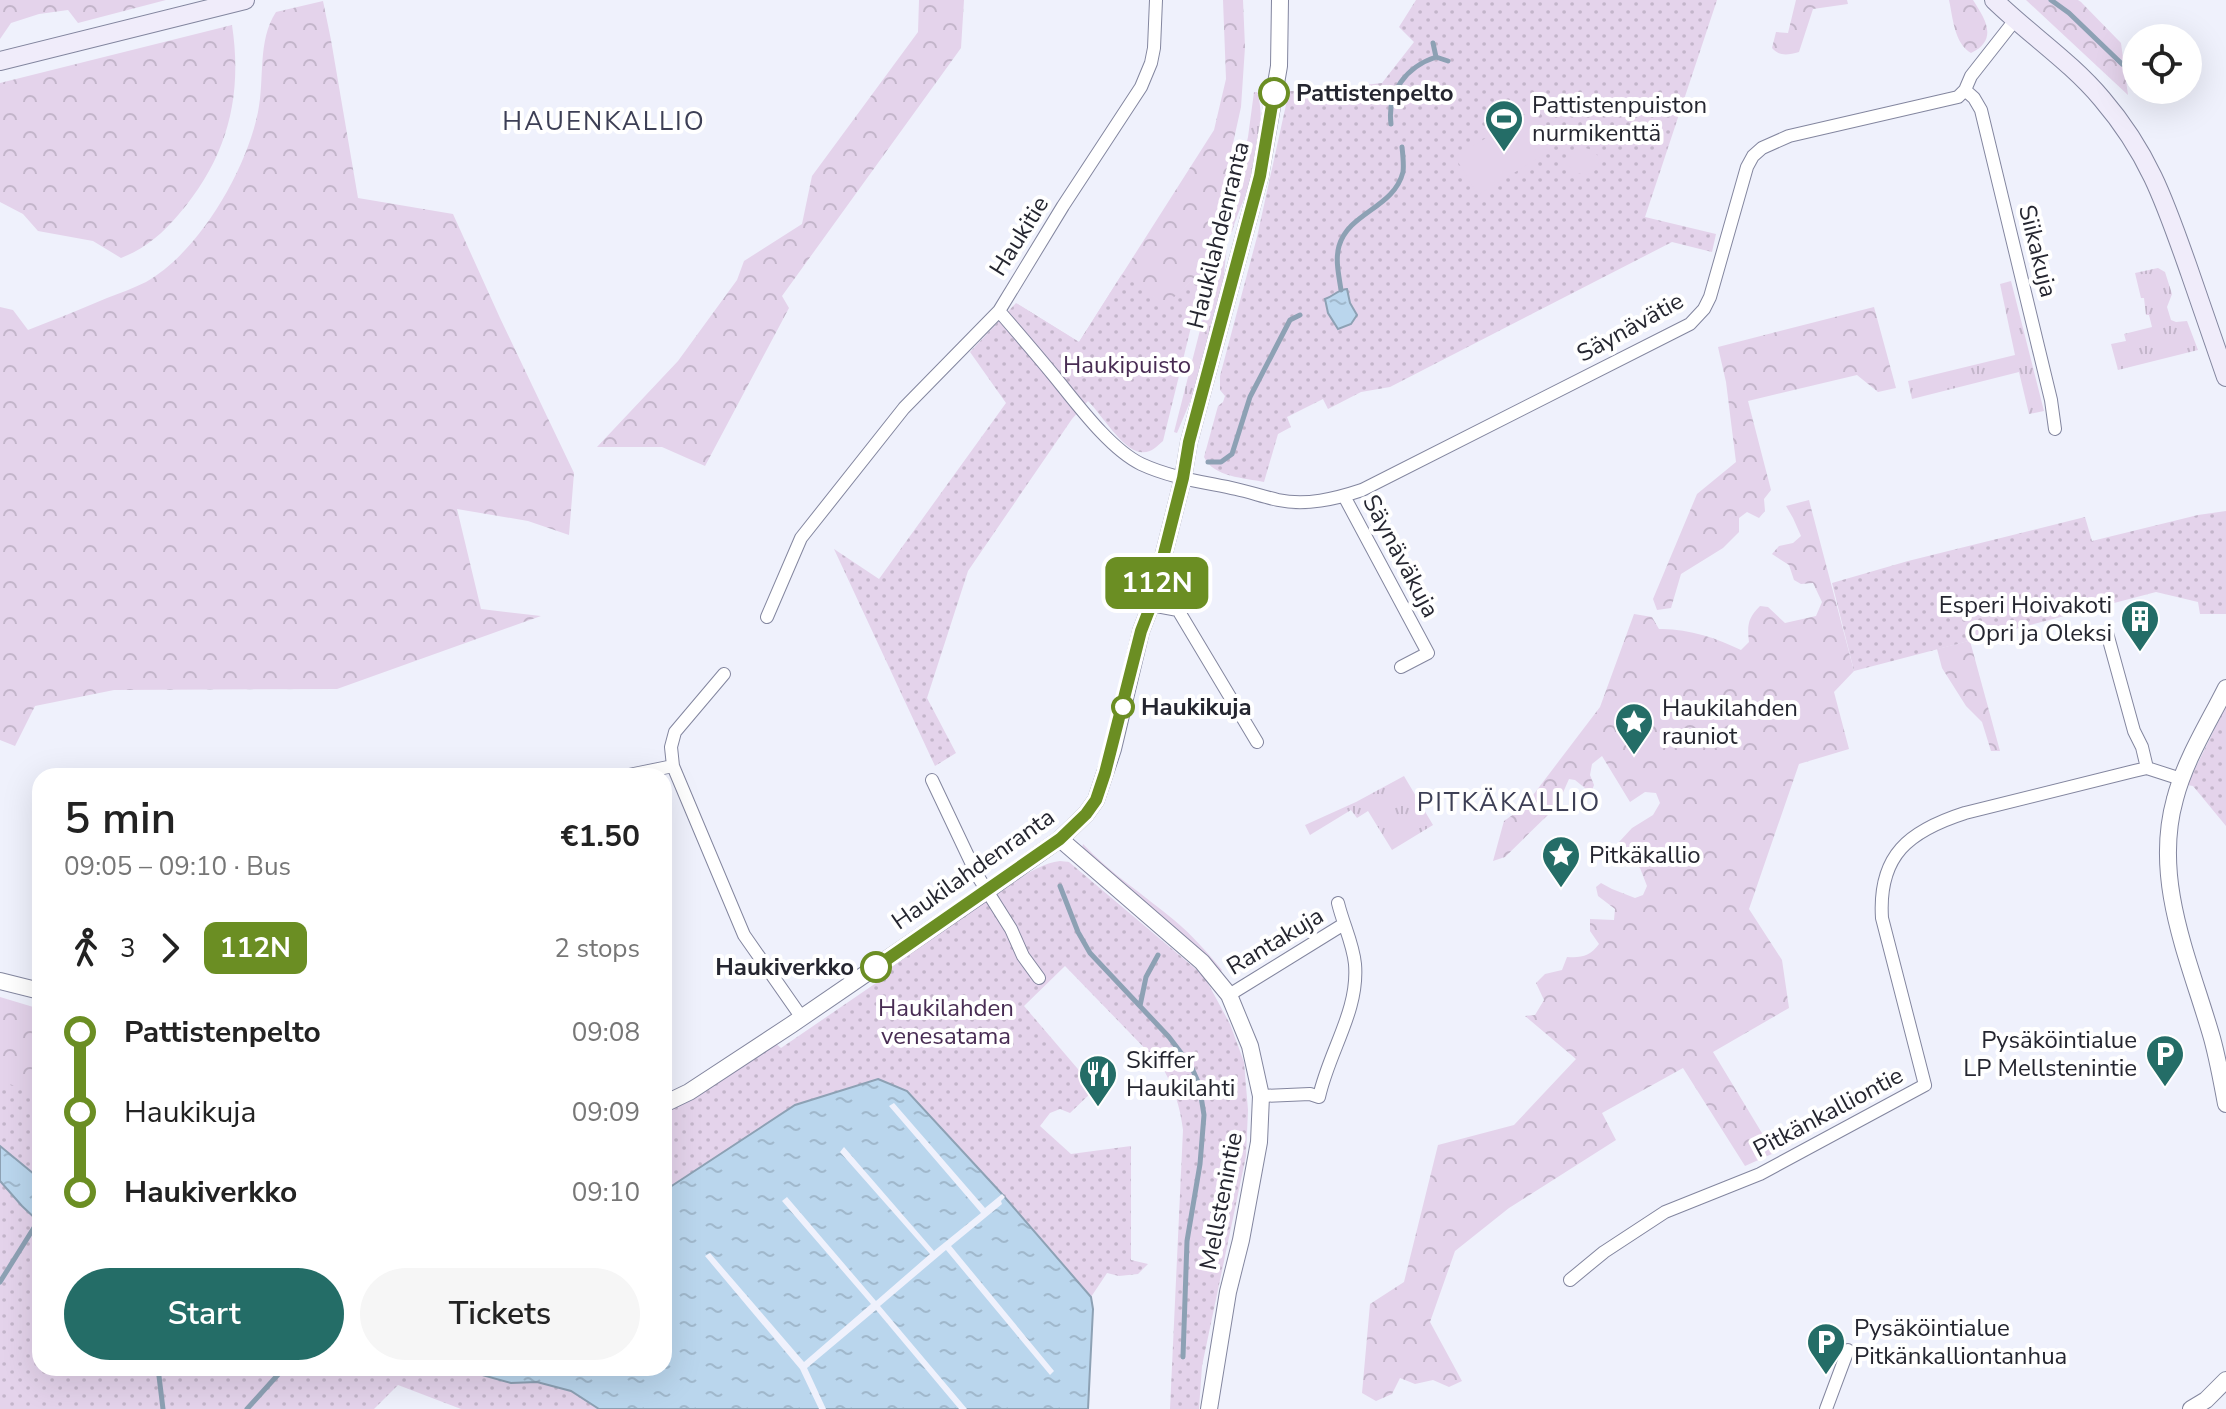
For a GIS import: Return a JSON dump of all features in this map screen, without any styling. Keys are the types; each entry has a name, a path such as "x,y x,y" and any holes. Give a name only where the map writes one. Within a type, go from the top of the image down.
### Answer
{"main road":[{"path":"0,61 245,0"},
{"path":"1994,0 2092,88 2140,150 2165,202 2226,377"}],"street":[{"name":"Haukitie","path":"1156,0 1154,48 1141,87 999,311 1114,444 1139,463 1183,478"},
{"name":"Haukilahdenranta","path":"672,1100 802,1018 988,890 1074,828 1096,800 1113,749 1141,631 1151,605 1189,442 1260,176 1279,66 1280,0"},
{"path":"1965,90 1971,76 2015,20"},
{"name":"Säynävätie","path":"1183,478 1280,500 1322,501 1362,490 1690,324 1710,297 1747,167 1762,148 1789,136 1958,97 1965,90"},
{"name":"Siikakuja","path":"1965,90 1981,110 2051,400 2055,429"},
{"path":"767,617 801,538 904,408 999,311"},
{"name":"Säynäväkuja","path":"1344,496 1428,653 1401,667"},
{"path":"1151,605 1178,610 1257,742"},
{"path":"2107,633 2147,768 2181,779"},
{"path":"724,674 675,732 671,747 673,766 744,935 802,1018"},
{"path":"2226,688 2181,779 2167,851 2171,896 2212,1039 2226,1104"},
{"path":"663,768 673,766"},
{"name":"Pitkänkalliontie","path":"1570,1280 1604,1252 1665,1212 1760,1174 1925,1085 1882,918 1880,895 1895,857 1909,840 1938,821 2147,768"},
{"path":"932,780 977,875 1039,978"},
{"name":"Mellstenintie","path":"1060,839 1202,962 1229,995 1250,1046 1261,1096 1259,1142 1228,1292 1209,1409"},
{"path":"1338,903 1344,924"},
{"name":"Rantakuja","path":"1229,995 1344,924 1353,947 1356,992 1319,1097 1310,1094 1261,1096"},
{"path":"0,981 32,989"},
{"path":"1826,1409 1848,1350"},
{"path":"2191,1409 2206,1400 2226,1380"}],"green space":[{"path":"0,0 166,0 78,23 68,10 39,14 11,23 0,39"},
{"path":"919,0 964,0 961,48 782,296 789,308 705,466 662,447 597,447 678,361 737,280 744,261 802,224 812,176 918,32"},
{"path":"1223,0 1243,0 1245,47 1241,107 1206,266 1166,306 1151,295 1111,386 1016,303 1079,342 1214,130 1226,79"},
{"name":"Pattistenpelto","path":"1416,0 1717,0 1645,217 1716,234 1712,252 1672,242 1390,387 1361,392 1328,409 1323,399 1287,417 1291,427 1278,434 1264,482 1222,473 1208,464 1204,457 1218,406 1225,396 1220,390 1220,376 1257,237 1289,91 1382,83 1414,42 1399,27"},
{"path":"1796,0 1847,0 1848,4 1813,9 1799,52 1781,54 1772,48 1776,32 1788,33"},
{"path":"1949,0 1973,0 1985,21 1985,41 1971,53 1958,37"},
{"path":"2026,0 2081,2 2121,43 2122,89"},
{"path":"323,1 358,198 453,214 574,473 569,535 528,521 457,509 481,609 541,616 337,689 114,690 35,706 15,746 0,740 0,307 13,310 28,330 146,282 166,269 202,231 243,159 258,112 266,35 276,12"},
{"path":"232,25 235,51 233,102 220,149 196,193 153,240 121,258 93,241 38,231 23,214 0,202 0,83"},
{"path":"1254,92 1257,92 1261,116 1255,159 1232,232 1225,231 1248,137"},
{"name":"Pattistenpuiston nurmikenttä","path":"1530,111 1553,149 1478,195 1455,157"},
{"path":"1581,147 1600,157 1597,168 1588,174 1578,173 1569,166 1571,154"},
{"path":"1226,243 1222,294 1200,378 1177,433 1174,432 1222,244"},
{"name":"Haukipuisto","path":"1206,266 1163,441 1147,452 1133,450 1088,401 1072,419 968,571 927,698 956,753 935,766 834,549 879,579 1006,403 970,352 1016,303 1079,342 1122,274 1166,305"},
{"path":"2158,268 2165,272 2172,294 2167,307 2171,320 2187,321 2198,350 2118,370 2111,344 2126,341 2124,334 2152,327 2135,273"},
{"path":"2011,281 2044,411 2029,414 2019,372 1912,399 1908,381 2015,355 2000,284"},
{"path":"1874,307 1896,388 1878,392 1857,375 1748,401 1771,490 1764,499 1765,511 1759,518 1747,512 1739,518 1739,532 1723,548 1681,574 1671,608 1657,610 1653,599 1697,494 1736,462 1726,382 1718,347"},
{"path":"1809,500 1854,671 1834,692 1849,749 1799,764 1749,909 1782,960 1789,1008 1713,1052 1774,1153 1745,1166 1683,1068 1602,1113 1616,1140 1509,1208 1455,1251 1430,1322 1462,1381 1449,1387 1433,1380 1415,1384 1400,1378 1392,1394 1376,1401 1362,1393 1370,1304 1404,1282 1438,1145 1514,1125 1576,1059 1525,1016 1535,1015 1544,1000 1536,983 1545,974 1562,970 1567,957 1585,955 1599,944 1590,931 1590,919 1614,920 1615,909 1598,896 1596,887 1601,883 1635,898 1643,895 1647,886 1640,868 1620,849 1619,842 1632,828 1653,815 1660,803 1656,793 1645,792 1630,802 1602,756 1592,764 1590,775 1594,785 1591,793 1569,779 1557,806 1505,857 1493,861 1504,821 1524,807 1600,707 1634,614 1652,617 1659,629 1701,635 1741,650 1749,642 1749,622 1760,606 1768,607 1785,623 1816,616 1822,602 1813,583 1801,584 1794,580 1789,565 1772,554 1779,546 1793,543 1801,536 1786,506"},
{"path":"2226,511 2226,614 2200,614 2198,602 2156,592 1854,671 1832,583 2085,517 2092,541"},
{"path":"2093,609 1970,641 2000,751 1991,751 1982,722 1966,706 1942,668 1937,649"},
{"path":"2226,706 2226,826 2193,786 2187,785"},
{"path":"1404,776 1433,825 1392,850 1368,811 1357,818 1351,810 1310,835 1305,825"},
{"path":"1083,844 1181,926 1222,970 1219,973 1172,925 1086,855"},
{"name":"Haukilahden venesatama","path":"1069,862 1204,976 1230,1024 1244,1062 1248,1110 1246,1156 1202,1366 1199,1409 1170,1409 1183,1130 1176,1097 1161,1065 1065,966 1024,1006 1095,1089 1070,1113 1060,1109 1050,1113 1040,1126 1071,1154 1131,1146 1131,1260 1148,1264 1138,1274 1119,1276 1107,1273 1091,1297 907,1091 795,1105 672,1186 672,1104 774,1042 781,1048 879,981 875,975 1026,875 1051,863"},
{"path":"0,997 32,1007 32,1161 0,1146"},
{"path":"0,1079 20,1087 32,1087 32,1172 0,1146"},
{"path":"0,1181 32,1215 32,1376 486,1376 511,1383 537,1382 571,1391 599,1409 461,1409 398,1385 374,1409 0,1409"}],"water":[{"path":"1347,289 1357,315 1351,324 1338,329 1328,313 1325,299"},
{"path":"878,1079 907,1091 1091,1297 1088,1409 599,1409 571,1391 537,1382 511,1383 486,1376 672,1376 672,1186 795,1105"},
{"path":"0,1146 32,1172 32,1215 22,1206 0,1181"}],"pier":[{"path":"894,1103 985,1208 1002,1194 1005,1197 1002,1204 951,1246 1054,1371 1050,1375 946,1250 880,1306 967,1409 959,1409 876,1310 807,1368 826,1409 819,1409 800,1369 705,1256 710,1253 804,1362 871,1304 782,1201 787,1197 876,1301 930,1254 840,1152 844,1147 934,1251 981,1213 889,1106"}],"waterway":[{"path":"2051,0 2122,64"},
{"path":"1391,124 1392,101 1396,91 1416,67 1436,57 1433,43"},
{"path":"1436,57 1448,61"},
{"path":"1341,290 1337,262 1339,246 1352,225 1391,194 1398,184 1403,172 1402,147"},
{"path":"1208,462 1221,462 1232,454 1250,397 1290,320 1300,315"},
{"path":"1060,886 1090,953 1169,1037 1191,1066 1199,1084 1204,1115 1200,1164 1187,1241 1183,1357"},
{"path":"1140,1006 1146,977 1158,955"},
{"path":"0,1282 32,1231"},
{"path":"159,1376 163,1409"},
{"path":"247,1409 277,1376"}],"bus line":[{"name":"112N","path":"876,967 1060,839 1074,828 1096,800 1113,749 1141,631 1151,605 1189,442 1260,176 1274,93"}],"place":[{"name":"Pattistenpelto","path":"1274,93"},
{"name":"Pattistenpuiston nurmikenttä","path":"1504,153"},
{"name":"Esperi Hoivakoti Opri ja Oleksi","path":"2140,653"},
{"name":"Haukikuja","path":"1123,707"},
{"name":"Haukilahden rauniot","path":"1634,756"},
{"name":"Pitkäkallio","path":"1561,889"},
{"name":"Haukiverkko","path":"876,967"},
{"name":"Pysäköintialue LP Mellstenintie","path":"2165,1088"},
{"name":"Skiffer Haukilahti","path":"1098,1108"},
{"name":"Pysäköintialue Pitkänkalliontanhua","path":"1826,1376"}],"district":[{"name":"HAUENKALLIO","path":"604,121"},
{"name":"PITKÄKALLIO","path":"1509,802"}]}
